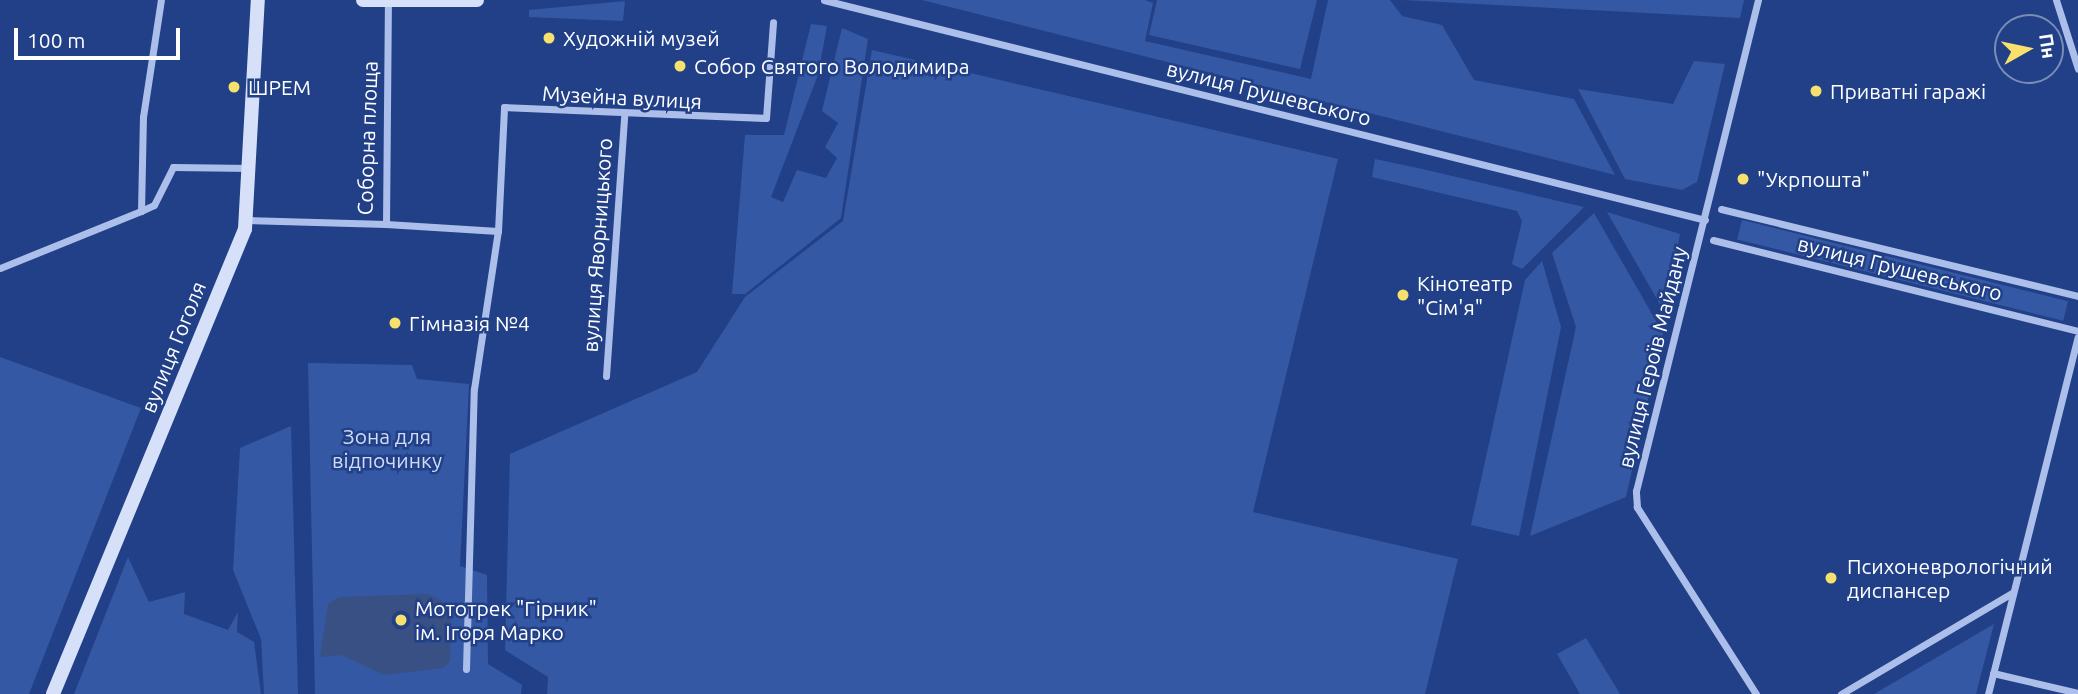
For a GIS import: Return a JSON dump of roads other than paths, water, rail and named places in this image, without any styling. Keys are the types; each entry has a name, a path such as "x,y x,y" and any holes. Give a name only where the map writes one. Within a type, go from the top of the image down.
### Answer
{"main road":[{"name":"вулиця Гоголя","path":"53,694 248,220 258,0"},
{"path":"363,0 477,0"}],"street":[{"path":"141,211 143,117 162,0"},
{"name":"вулиця Грушевського","path":"824,0 1705,220"},
{"name":"вулиця Героїв Майдану","path":"1756,694 1636,499 1758,0"},
{"path":"2056,0 2078,69"},
{"name":"Соборна площа","path":"248,220 386,225 388,2"},
{"name":"Музейна вулиця","path":"466,669 474,389 498,232 504,107 624,117 766,118 773,22"},
{"name":"вулиця Яворницького","path":"606,376 624,117"},
{"path":"0,268 154,205 173,167 251,168"},
{"name":"вулиця Грушевського","path":"1721,209 2078,296"},
{"path":"386,225 498,232"},
{"name":"вулиця Грушевського","path":"1713,240 2078,331"},
{"path":"1989,694 2012,593 2078,337"},
{"path":"1840,694 2012,593"},
{"path":"1993,673 2078,693"}],"place":[{"name":"Художній музей","path":"549,38"},
{"name":"Собор Святого Володимира","path":"680,66"},
{"name":"ШРЕМ","path":"234,87"},
{"name":"Приватні гаражі","path":"1816,91"},
{"name":"\"Укрпошта\"","path":"1743,179"},
{"name":"Кінотеатр \"Сім'я\"","path":"1403,295"},
{"name":"Гімназія №4","path":"395,323"},
{"name":"Психоневрологічний диспансер","path":"1831,578"},
{"name":"Мототрек \"Гірник\" ім. Ігоря Марко","path":"401,620"}],"park label":[{"name":"Зона для відпочинку","path":"387,448"}]}
